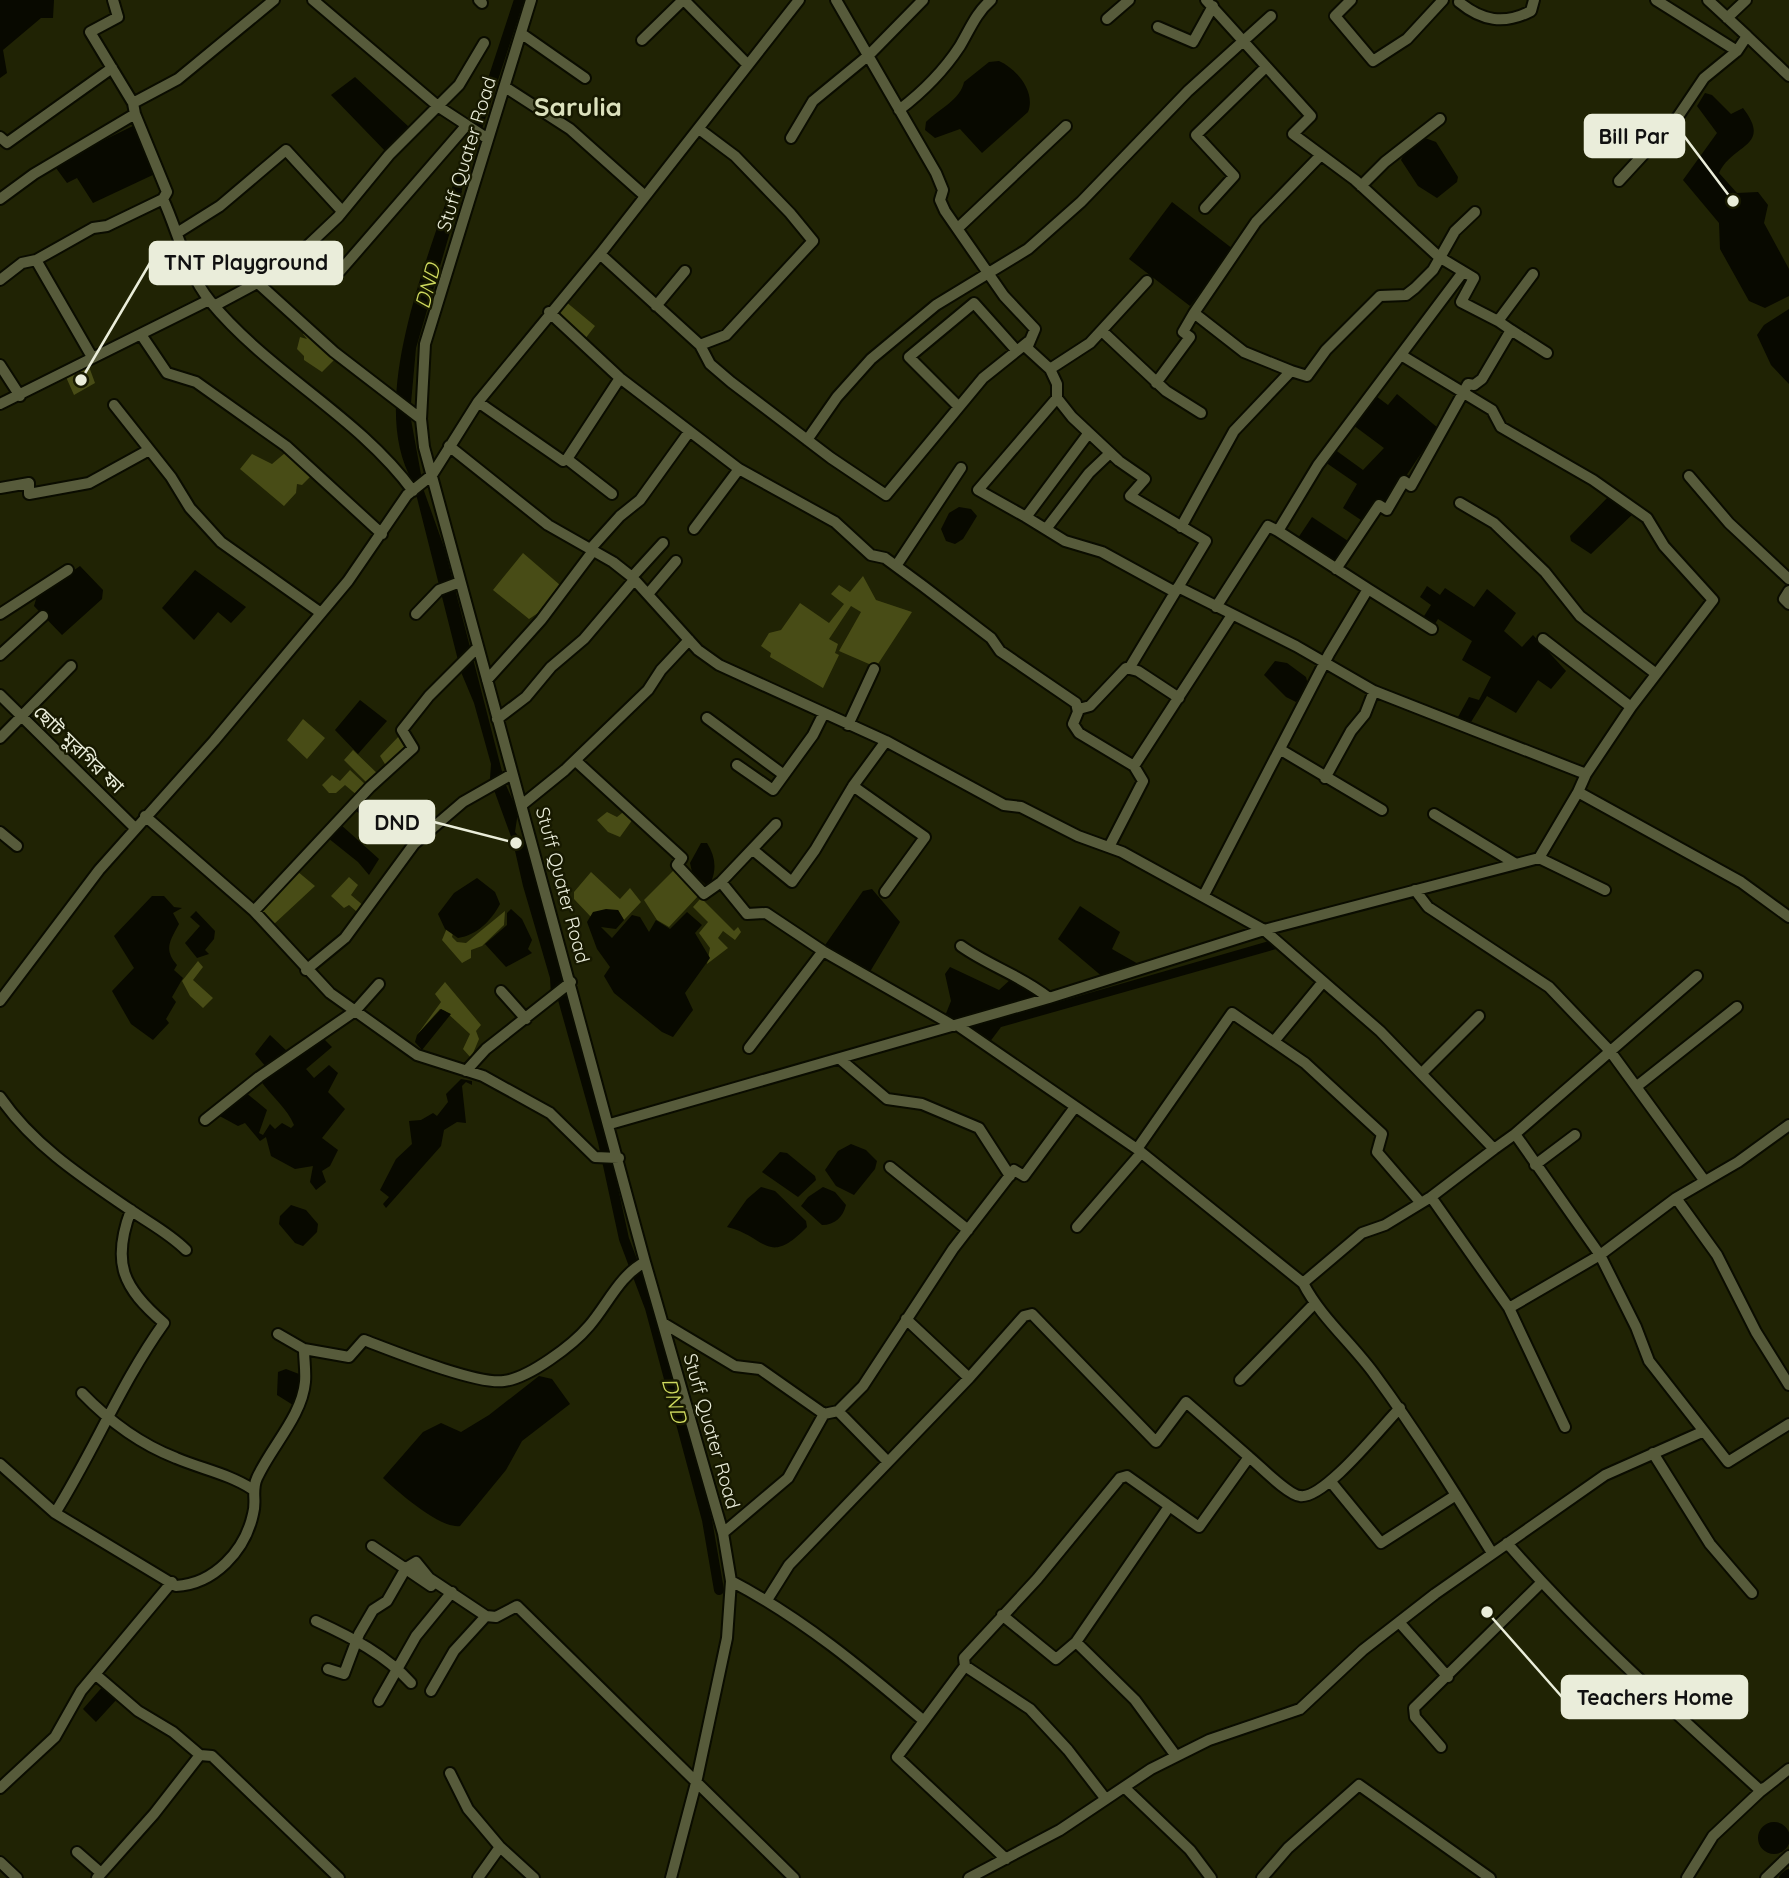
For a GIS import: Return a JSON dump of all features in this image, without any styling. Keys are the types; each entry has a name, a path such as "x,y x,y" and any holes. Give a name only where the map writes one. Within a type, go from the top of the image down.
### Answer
{"street":[{"path":"0,280 22,263 36,260 93,228 107,226 163,199 167,192 163,176 134,108 90,32 118,17 113,0"},
{"path":"0,199 186,72 274,0"},
{"path":"313,0 439,107 465,127 488,139"},
{"name":"Stuff Quater Road","path":"531,0 425,344 417,416 428,479 458,583 474,651 487,680 508,775 523,804 567,985 610,1124 637,1267 663,1323 723,1533 732,1581 727,1638 696,1783 671,1878"},
{"path":"0,1001 134,827 214,741 321,612 382,534 410,493 428,479 478,402 549,312 600,254 799,0"},
{"path":"836,0 936,173 943,190 941,204 989,275 1035,330 1027,348 1050,369 1057,384 1057,398 978,491 1065,541 1102,552 1232,614 1374,691 1586,774"},
{"path":"791,138 813,101 870,55 923,0"},
{"path":"899,110 929,88 960,45 979,10 991,0"},
{"path":"1107,19 1129,0"},
{"path":"1351,0 1335,16 1373,61 1407,39 1443,0"},
{"path":"1459,2 1475,15 1500,22 1531,11 1534,0"},
{"path":"1656,0 1738,51"},
{"path":"1708,0 1789,76"},
{"path":"1727,18 1746,0"},
{"path":"642,40 683,1 747,64"},
{"path":"1158,27 1194,42 1210,3 1311,116 1293,134 1362,186 1439,257 1474,278 1461,302 1498,321 1547,353"},
{"path":"807,440 836,397 871,359 936,305 1028,250 1081,202 1119,160 1271,16"},
{"path":"522,34 585,78"},
{"path":"1619,181 1677,118 1704,78 1738,51 1747,36"},
{"path":"0,404 92,357 259,284 283,269 342,211 389,155 459,85 484,43"},
{"path":"1205,208 1234,176 1196,135 1266,67"},
{"path":"0,137 7,142 112,68"},
{"path":"505,86 570,129 645,196"},
{"path":"1362,186 1385,162 1440,119"},
{"path":"958,228 1066,126"},
{"path":"340,271 465,127"},
{"path":"699,129 735,156 813,241 726,335 700,345"},
{"path":"177,233 220,206 286,150 342,211"},
{"path":"1156,383 1190,337 1182,332 1256,222 1320,156"},
{"path":"163,199 212,303 230,325 379,453 410,493"},
{"path":"1194,313 1244,352 1307,376 1326,350 1381,296 1406,295 1433,270 1455,231 1475,212"},
{"path":"600,254 700,345 710,364 807,440 886,495 958,406 984,378 1028,342"},
{"path":"36,260 92,357"},
{"path":"656,306 685,271"},
{"path":"1278,531 1318,466 1462,272"},
{"path":"1498,321 1533,274"},
{"path":"1050,369 1081,350 1102,331 1147,281"},
{"path":"259,284 334,352 417,416"},
{"path":"962,290 1016,350"},
{"path":"958,406 909,356 974,303"},
{"path":"549,312 620,378 689,432 773,491 814,508 835,522 872,555 885,558 991,638 1000,651 1076,703 1079,709 1073,723 1079,733 1134,766 1143,781 1109,847"},
{"path":"1336,569 1379,505 1387,510 1404,481 1411,486 1462,393 1468,384 1474,385 1482,379 1511,330"},
{"path":"1102,331 1156,383 1201,413"},
{"path":"142,336 167,373 196,382 286,446 382,534"},
{"path":"1401,355 1492,410 1501,427 1585,475 1647,518 1664,546 1713,600 1631,707 1586,774 1539,858"},
{"path":"0,365 20,396"},
{"path":"1181,527 1234,431 1291,371"},
{"path":"566,459 620,378"},
{"path":"1057,398 1088,434 1145,479 1130,496 1206,541 1130,667 1122,671 1090,706 1079,709"},
{"path":"478,402 563,461 566,459 612,494"},
{"path":"114,404 190,508 221,542 321,612"},
{"path":"487,680 541,621 593,551 593,546 620,516 640,500 689,432"},
{"path":"1026,517 1088,434"},
{"path":"449,446 548,525 633,578 689,640 719,665 823,715 886,741 1004,805 1021,807 1070,832 1109,847 1204,895 1264,930 1380,1031 1494,1149"},
{"path":"0,488 29,483 29,494 89,483 149,450"},
{"path":"1046,529 1089,473 1110,453"},
{"path":"896,566 961,468"},
{"path":"694,529 739,469"},
{"path":"1689,477 1729,523 1789,579"},
{"path":"1460,503 1494,523 1545,572 1580,616 1655,673"},
{"path":"1216,607 1268,526 1432,629"},
{"path":"497,719 527,697 551,667 584,639 663,543"},
{"path":"648,594 676,561"},
{"path":"0,614 68,570"},
{"path":"416,614 441,590 458,583"},
{"path":"1204,895 1368,589"},
{"path":"1789,591 1784,599 1789,604"},
{"path":"1134,766 1232,614"},
{"path":"0,655 43,616"},
{"path":"1543,639 1631,707"},
{"path":"523,804 576,761 648,690 660,670 689,640"},
{"path":"254,911 370,787 413,748 402,730 474,651"},
{"path":"0,738 71,666"},
{"path":"1130,667 1180,698"},
{"path":"848,725 874,669"},
{"path":"1325,778 1351,731 1365,714 1374,691"},
{"name":"ছোট মুরগির ফা","path":"0,695 134,827"},
{"path":"737,765 771,791 813,735 823,715"},
{"path":"706,718 783,775"},
{"path":"753,850 792,882 815,850 853,786 886,741"},
{"path":"1281,750 1381,810"},
{"path":"576,761 682,858 677,865 704,894 721,882 776,824"},
{"path":"306,970 345,938 414,844 462,803 508,775"},
{"path":"853,786 925,836 885,892"},
{"path":"1578,792 1741,882 1787,911"},
{"path":"1434,814 1516,864"},
{"path":"145,816 254,911 306,970 355,1011 417,1055 483,1076 550,1113 599,1157 615,1158"},
{"path":"0,832 17,846"},
{"path":"610,1124 955,1026 1264,930 1539,858 1605,890"},
{"path":"721,882 747,914 766,913 823,951 955,1026 1139,1151 1303,1283 1314,1304 1362,1356 1400,1408 1492,1553"},
{"path":"1415,890 1428,907 1549,987 1610,1051 1704,1180"},
{"path":"961,946 982,961 1020,978 1049,998"},
{"path":"749,1048 823,951"},
{"path":"1303,1283 1362,1233 1385,1224 1426,1200 1515,1134 1697,976"},
{"path":"1275,1040 1322,983"},
{"path":"205,1120 259,1077 355,1011 379,984"},
{"path":"466,1071 486,1049 567,985"},
{"path":"501,991 526,1019"},
{"path":"1636,1087 1737,1007"},
{"path":"1077,1227 1139,1151 1229,1014 1275,1040 1305,1063 1381,1134 1377,1152 1426,1200 1509,1308 1565,1427"},
{"path":"1422,1073 1479,1016"},
{"path":"840,1059 887,1098 922,1104 979,1128 1010,1176"},
{"path":"0,1097 28,1133 131,1210 156,1225 186,1250"},
{"path":"663,1323 735,1366 760,1369 824,1414 838,1411 863,1385 968,1230 1014,1170 1024,1176 1075,1107"},
{"path":"1509,1308 1600,1255 1676,1198 1738,1162 1789,1125"},
{"path":"1515,1134 1600,1255 1636,1327 1649,1362 1728,1462 1789,1424"},
{"path":"1535,1166 1575,1135"},
{"path":"890,1167 968,1230"},
{"path":"1676,1198 1717,1255 1756,1332 1789,1385"},
{"path":"55,1513 132,1370 164,1323 137,1299 128,1282 120,1243 131,1210"},
{"path":"278,1334 304,1349 349,1357 364,1340 434,1366 506,1381 526,1373 576,1339 637,1267"},
{"path":"1240,1380 1314,1304"},
{"path":"766,1600 789,1565 969,1378 1024,1316 1032,1314 1156,1441 1186,1402 1297,1496 1317,1492 1331,1482 1400,1408"},
{"path":"906,1319 969,1378"},
{"path":"0,1464 55,1513 176,1586 187,1586 222,1568 246,1536 253,1514 252,1489 285,1430 305,1384 304,1349"},
{"path":"82,1393 107,1418 173,1457 231,1477 252,1489"},
{"path":"838,1411 887,1461"},
{"path":"723,1533 788,1478 824,1414"},
{"path":"969,1878 1060,1830 1105,1798 1176,1756 1209,1740 1300,1709 1363,1650 1399,1622 1492,1553 1605,1475 1702,1432"},
{"path":"1653,1453 1710,1544 1752,1593"},
{"path":"1006,1859 897,1757 965,1666 964,1658 1037,1579 1120,1478 1127,1476 1168,1508 1199,1527 1249,1457"},
{"path":"1331,1482 1381,1543 1456,1495"},
{"path":"1002,1615 1056,1659 1076,1642 1168,1508"},
{"path":"1507,1543 1541,1583 1648,1689 1761,1791"},
{"path":"372,1546 406,1568"},
{"path":"328,1669 344,1674 373,1610 387,1601 406,1568 416,1562 429,1578 449,1595 486,1616 496,1617 517,1606 794,1878"},
{"path":"732,1581 766,1600 845,1654 924,1721"},
{"path":"0,1788 55,1737 73,1702 172,1582"},
{"path":"1441,1746 1413,1713 1414,1708 1541,1583"},
{"path":"379,1701 430,1615 449,1595"},
{"path":"431,1691 454,1651 486,1616"},
{"path":"316,1621 360,1643 398,1667 411,1683"},
{"path":"1399,1622 1448,1677"},
{"path":"1076,1642 1135,1700 1176,1756"},
{"path":"965,1666 1030,1709 1068,1750 1105,1798"},
{"path":"95,1674 138,1711 173,1732 200,1755 212,1756 339,1878"},
{"path":"77,1852 99,1875 154,1814 200,1755"},
{"path":"1687,1878 1713,1836 1789,1769"},
{"path":"450,1773 468,1809 500,1847 534,1878"},
{"path":"1262,1878 1288,1848 1359,1786 1490,1878"},
{"path":"1124,1787 1190,1850 1212,1878"},
{"path":"478,1878 500,1847"},
{"path":"1766,1878 1789,1856"},
{"path":"0,1862 17,1878"}],"green space":[{"path":"565,301 595,326 585,339 555,314"},
{"path":"306,330 335,359 322,372 304,360 304,356 297,349 300,337 307,339 303,334"},
{"path":"88,364 95,383 74,395 66,377"},
{"path":"285,453 310,477 302,485 297,484 296,493 284,506 240,469 252,454 272,464"},
{"path":"523,553 560,585 555,590 558,594 549,609 543,606 529,619 493,590"},
{"path":"863,576 876,600 912,612 876,667 839,651 861,612 851,606 829,639 838,644 835,653 839,655 823,688 770,657 771,653 761,646 769,633 781,630 800,603 829,623 844,604 831,594 839,585 850,592"},
{"path":"303,719 325,738 307,759 287,740"},
{"path":"400,735 408,749 388,769 380,756"},
{"path":"353,750 380,776 369,785 344,760"},
{"path":"350,770 367,786 358,796 345,785 336,793 329,793 322,785 332,775 340,781"},
{"path":"627,809 633,819 620,837 608,832 597,820 607,812 617,817"},
{"path":"676,868 700,894 669,927 657,920 644,900"},
{"path":"297,871 315,886 273,925 258,910"},
{"path":"591,872 620,899 630,888 641,902 624,920 618,910 591,917 574,899 574,892"},
{"path":"349,877 358,885 351,895 365,907 356,911 349,905 344,908 331,896"},
{"path":"701,898 734,931 738,927 741,932 735,940 723,931 718,938 728,948 707,964 710,948 699,933 708,922 693,907"},
{"path":"505,911 504,925 482,946 471,950 471,958 462,963 442,940 447,928 457,942 466,943"},
{"path":"198,961 203,967 193,980 213,998 203,1008 190,996 182,981"},
{"path":"445,982 481,1025 476,1031 479,1039 471,1058 463,1049 470,1034 445,1011 440,1009 417,1035 441,1002 435,994"}],"water":[{"path":"0,0 54,0 53,18 41,18 3,50 7,73 0,78"},
{"path":"999,61 1018,75 1027,89 1030,104 1028,112 982,153 960,129 935,138 925,130 926,122 954,99 964,82 989,62"},
{"path":"355,77 409,127 388,154 331,95"},
{"path":"1705,93 1712,95 1731,114 1743,108 1754,131 1747,144 1725,163 1719,173 1737,193 1758,192 1768,205 1764,223 1789,269 1789,296 1765,308 1749,301 1720,249 1719,223 1683,180 1717,133 1697,106"},
{"path":"135,125 157,173 93,203 77,178 67,183 56,168 59,162"},
{"path":"1425,138 1436,142 1458,177 1457,182 1437,198 1418,186 1401,160 1405,152"},
{"path":"462,191 416,348 410,414 424,491 445,550 505,783 518,812 515,832 527,847 563,985 551,994 550,978 513,842 490,779 491,764 474,703 461,672 413,482 401,451 396,416 404,339 414,299 449,193"},
{"path":"1172,202 1233,249 1190,306 1129,259"},
{"path":"1789,309 1789,384 1771,365 1757,335 1764,325"},
{"path":"1397,394 1438,428 1386,506 1364,522 1343,508 1357,484 1325,462 1334,449 1363,470 1384,448 1353,425 1376,396 1388,405"},
{"path":"1609,496 1635,512 1591,554 1571,541 1570,536"},
{"path":"959,507 971,509 977,516 963,539 955,544 946,541 941,529 949,513"},
{"path":"1312,517 1351,543 1337,564 1298,538"},
{"path":"80,566 103,590 102,599 62,635 34,606 37,596"},
{"path":"195,570 246,607 231,623 218,612 194,640 162,608"},
{"path":"1427,586 1440,595 1445,588 1474,607 1487,589 1516,613 1504,631 1522,647 1533,635 1566,671 1551,689 1538,680 1516,713 1487,696 1471,722 1458,717 1469,697 1479,700 1491,677 1462,660 1472,641 1438,619 1433,627 1421,621 1431,605 1420,597"},
{"path":"1275,661 1287,663 1306,677 1308,685 1296,702 1286,697 1264,675"},
{"path":"360,700 387,721 358,754 335,730"},
{"path":"364,799 383,815 374,826 354,809"},
{"path":"340,824 379,859 369,875 358,862 328,838"},
{"path":"701,843 707,843 714,862 713,877 706,885 692,872 690,863"},
{"path":"477,878 495,892 500,904 483,926 458,938 445,929 438,914 454,893"},
{"path":"872,889 900,922 868,975 823,948 863,891"},
{"path":"152,896 164,896 174,907 182,908 173,913 179,924 169,950 177,965 174,970 183,978 172,997 176,1002 166,1019 169,1023 153,1040 131,1024 112,991 134,968 114,936"},
{"path":"1080,906 1120,932 1112,949 1140,965 1104,978 1058,939"},
{"path":"511,909 522,919 532,940 528,949 532,953 506,967 485,944 507,925 507,913"},
{"path":"618,910 624,920 616,929 601,927 612,938 632,915 640,917 649,932 656,920 670,929 687,912 702,925 695,933 710,958 685,993 693,1010 673,1037 662,1032 614,993 604,976 610,967 597,949 587,922 593,912"},
{"path":"196,911 215,931 214,939 205,950 209,954 197,958 185,943 200,926 190,917"},
{"path":"1269,941 1276,949 1001,1027 989,1043 968,1028"},
{"path":"950,967 999,990 1011,979 1037,996 951,1021 945,1016 951,1001 945,974"},
{"path":"441,1009 451,1014 422,1050 415,1042 417,1035"},
{"path":"270,1035 289,1053 267,1068 255,1054"},
{"path":"322,1037 332,1047 306,1069 314,1078 329,1065 338,1073 328,1092 345,1109 322,1138 338,1150 330,1166 322,1171 326,1182 316,1190 310,1182 313,1166 295,1169 271,1156 266,1137 260,1141 245,1123 238,1126 216,1114 245,1092 267,1110 259,1133 263,1135 270,1124 275,1129 282,1123 291,1128 294,1125 288,1113 260,1080"},
{"path":"461,1079 472,1081 472,1085 466,1082 462,1086 466,1123 457,1122 444,1130 441,1146 386,1208 383,1204 389,1197 380,1190 396,1159 412,1144 409,1121 421,1120 433,1113 437,1116 448,1102 446,1094"},
{"path":"851,1144 866,1150 877,1161 875,1169 854,1195 836,1186 825,1170 838,1151"},
{"path":"780,1152 787,1153 815,1176 816,1180 798,1197 762,1172"},
{"path":"761,1187 775,1191 806,1221 807,1227 783,1246 767,1246 727,1227 747,1199"},
{"path":"823,1187 835,1192 846,1205 838,1220 822,1225 801,1206 808,1197"},
{"path":"291,1205 306,1210 318,1224 317,1232 303,1246 295,1243 279,1224 280,1216"},
{"path":"286,1369 299,1374 301,1383 293,1405 277,1395 278,1372"},
{"path":"539,1376 552,1379 570,1404 522,1441 506,1470 460,1526 431,1516 383,1478 423,1432 441,1423 461,1432 489,1415"},
{"path":"104,1685 118,1698 96,1722 83,1709"},
{"path":"1774,1822 1785,1827 1790,1838 1785,1849 1774,1854 1763,1849 1758,1838 1763,1827"}],"waterway":[{"name":"DND","path":"452,204 519,0"},
{"name":"DND","path":"559,985 603,1142 624,1239 650,1308 707,1520 719,1590"},
{"path":"1784,1878 1789,1874"}],"place":[{"name":"Bill Par","path":"1733,201"},
{"name":"TNT Playground","path":"81,380"},
{"name":"DND","path":"516,843"},
{"name":"Teachers Home","path":"1487,1612"}],"district":[{"name":"Sarulia","path":"578,106"}]}
